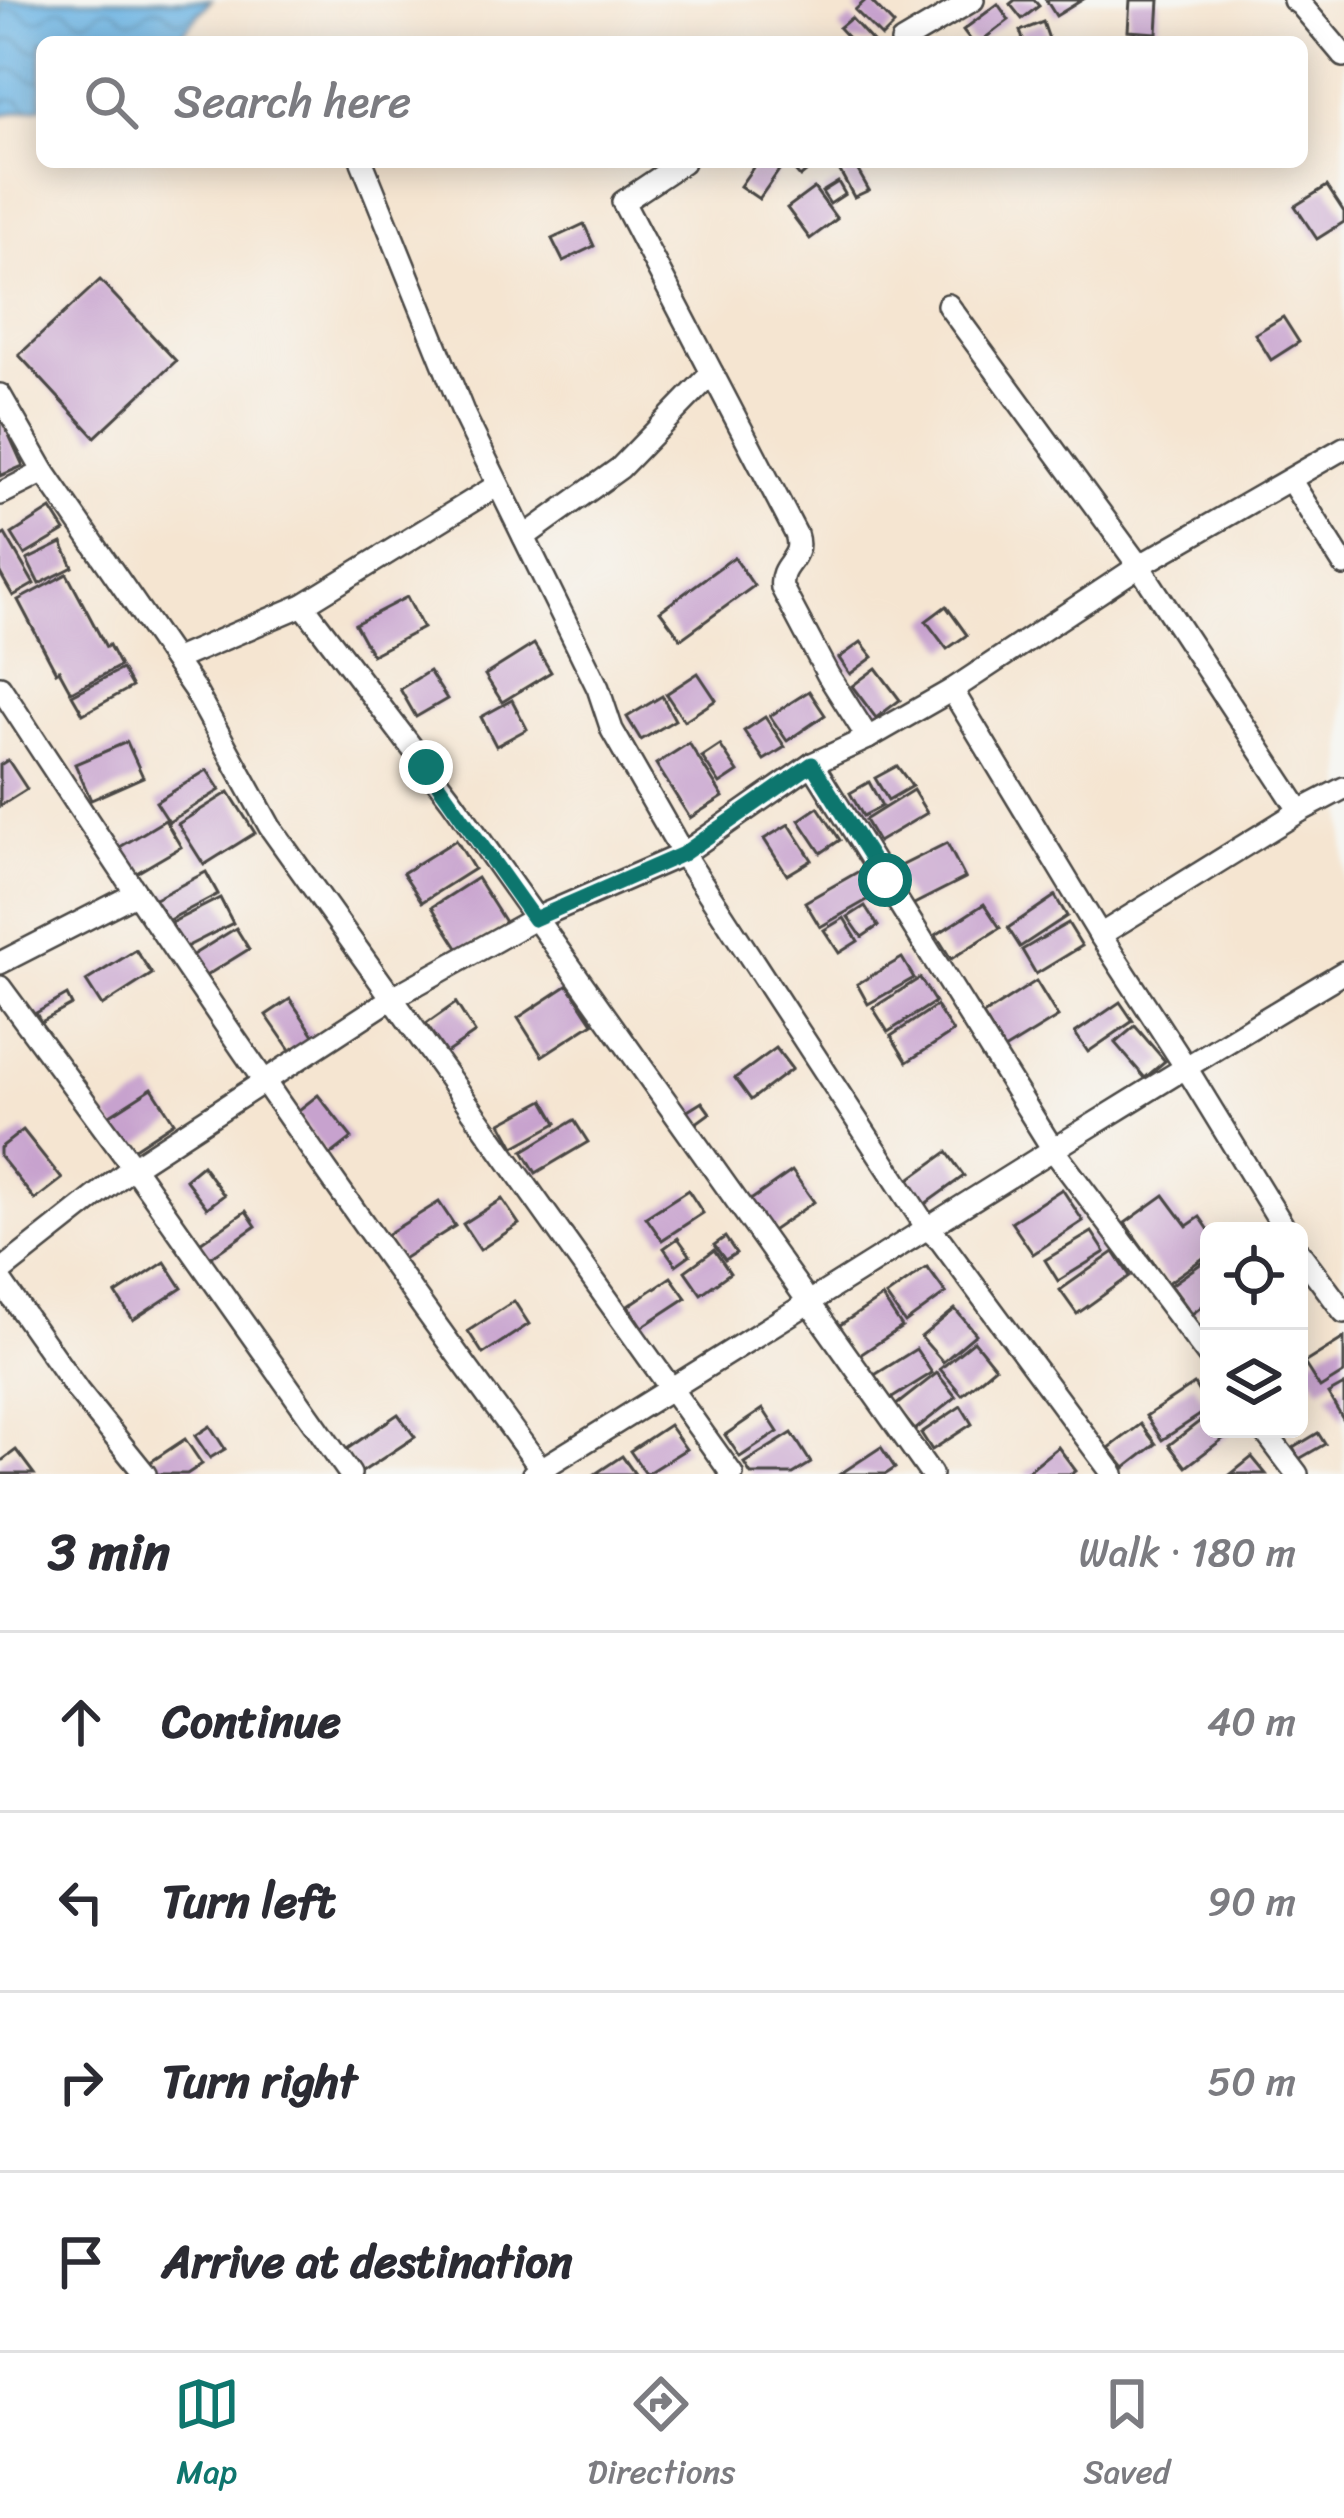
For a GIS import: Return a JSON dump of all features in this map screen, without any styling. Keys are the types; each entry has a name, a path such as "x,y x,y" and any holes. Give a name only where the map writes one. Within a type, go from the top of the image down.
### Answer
{"street":[{"path":"912,36 973,0"},
{"path":"1294,0 1344,56"},
{"path":"364,168 465,417 598,688 611,730 683,854 928,1228 1113,1474"},
{"path":"674,168 623,202 800,545 780,578 782,589 868,738"},
{"path":"947,305 1139,566 1300,811"},
{"path":"524,537 620,468 712,373"},
{"path":"0,395 44,472 194,689 269,827 731,1474"},
{"path":"145,1474 79,1391 0,1276 134,1167 392,998 534,919 683,854 812,764 952,690 1139,566 1344,448"},
{"path":"0,494 44,472"},
{"path":"1291,481 1344,566"},
{"path":"174,660 303,605 499,485"},
{"path":"303,605 451,800 931,1474"},
{"path":"0,686 264,1082 540,1472 1186,1066 1344,972"},
{"path":"952,690 1281,1222"},
{"path":"812,764 1054,1150 1200,1345"},
{"path":"1100,935 1344,788"},
{"path":"0,963 135,894"},
{"path":"0,987 134,1167 350,1474"},
{"path":"1308,1264 1344,1312"},
{"path":"1270,1438 1297,1474"}],"water":[{"path":"0,0 211,0 180,36 36,36 36,108 0,115"}],"building":[{"path":"870,0 894,25 881,36 855,10"},
{"path":"1034,0 1039,6 1022,19 1010,4"},
{"path":"1046,0 1082,0 1056,16"},
{"path":"1130,0 1159,0 1157,33 1128,31"},
{"path":"998,4 1009,20 988,36 968,36 963,30"},
{"path":"851,18 868,36 846,36 839,28"},
{"path":"1043,22 1048,36 1022,36 1020,31"},
{"path":"753,168 781,168 759,199 740,186"},
{"path":"838,168 856,168 869,190 854,197"},
{"path":"838,182 845,194 830,204 822,192"},
{"path":"1327,186 1344,212 1344,222 1317,239 1295,206"},
{"path":"814,188 837,219 810,239 787,208"},
{"path":"584,224 594,246 563,261 552,239"},
{"path":"100,280 176,361 95,437 19,355"},
{"path":"1283,317 1299,342 1271,360 1255,334"},
{"path":"0,415 23,466 0,476"},
{"path":"51,509 65,531 25,555 12,534"},
{"path":"5,534 34,584 13,596 0,573 0,537"},
{"path":"62,543 73,567 39,584 27,560"},
{"path":"734,557 754,586 681,639 660,611"},
{"path":"67,574 120,666 71,692 18,600"},
{"path":"407,597 423,628 372,655 355,624"},
{"path":"946,606 967,635 947,649 926,621"},
{"path":"861,642 873,657 850,674 839,658"},
{"path":"534,644 551,672 502,702 485,675"},
{"path":"876,668 900,700 876,718 852,686"},
{"path":"122,669 132,687 83,714 72,695"},
{"path":"429,671 447,699 416,717 400,689"},
{"path":"698,673 716,700 684,721 666,694"},
{"path":"809,691 825,715 787,741 770,716"},
{"path":"662,696 675,720 641,740 627,717"},
{"path":"512,700 527,729 496,746 481,717"},
{"path":"765,717 785,747 764,760 744,731"},
{"path":"127,742 143,777 91,800 75,764"},
{"path":"689,743 723,797 690,818 656,764"},
{"path":"720,745 738,772 720,784 702,757"},
{"path":"8,760 27,789 0,806 0,765"},
{"path":"897,766 912,786 888,800 875,778"},
{"path":"207,770 220,790 169,822 156,802"},
{"path":"869,782 882,806 863,816 850,793"},
{"path":"913,790 927,813 878,842 865,820"},
{"path":"229,792 255,833 204,865 178,824"},
{"path":"818,807 840,840 821,853 799,820"},
{"path":"165,820 181,847 128,878 110,853"},
{"path":"789,824 812,860 787,875 764,839"},
{"path":"456,840 474,869 422,902 403,873"},
{"path":"947,843 965,878 912,905 893,870"},
{"path":"861,870 876,895 820,927 805,902"},
{"path":"206,872 218,894 165,922 153,900"},
{"path":"477,878 505,922 460,951 432,907"},
{"path":"1055,896 1067,916 1020,947 1008,928"},
{"path":"220,898 233,923 180,950 167,925"},
{"path":"984,904 1000,928 951,959 936,935"},
{"path":"865,906 878,926 862,937 848,917"},
{"path":"844,918 858,941 839,953 824,930"},
{"path":"1068,923 1082,946 1036,974 1022,950"},
{"path":"236,928 249,949 204,977 191,956"},
{"path":"136,950 152,974 102,1006 86,981"},
{"path":"902,958 914,978 868,1004 857,984"},
{"path":"920,978 935,1002 888,1032 873,1008"},
{"path":"1036,981 1058,1017 1004,1050 983,1015"},
{"path":"568,985 593,1023 542,1056 518,1018"},
{"path":"67,995 72,1005 41,1022 36,1013"},
{"path":"290,999 320,1044 297,1060 266,1015"},
{"path":"1120,1002 1133,1021 1088,1052 1075,1033"},
{"path":"456,1003 475,1033 446,1053 426,1024"},
{"path":"936,1006 953,1032 907,1062 891,1036"},
{"path":"1135,1026 1165,1061 1145,1078 1115,1043"},
{"path":"776,1048 792,1069 751,1100 735,1078"},
{"path":"152,1088 174,1122 130,1151 107,1117"},
{"path":"318,1095 352,1138 329,1156 295,1113"},
{"path":"544,1100 557,1123 514,1147 501,1123"},
{"path":"702,1102 710,1113 695,1124 686,1112"},
{"path":"574,1120 588,1142 536,1173 523,1151"},
{"path":"23,1130 62,1179 35,1200 0,1156 0,1148"},
{"path":"947,1152 964,1176 925,1204 908,1180"},
{"path":"202,1165 224,1195 207,1208 185,1179"},
{"path":"792,1171 814,1202 763,1237 742,1206"},
{"path":"1062,1189 1083,1221 1033,1254 1011,1222"},
{"path":"688,1190 703,1213 662,1240 646,1217"},
{"path":"1164,1195 1187,1226 1200,1217 1203,1222 1200,1260 1168,1283 1125,1223"},
{"path":"502,1199 519,1224 480,1250 463,1224"},
{"path":"439,1202 455,1226 401,1260 386,1235"},
{"path":"246,1211 256,1226 210,1258 200,1243"},
{"path":"1092,1232 1105,1252 1058,1281 1045,1260"},
{"path":"725,1237 736,1253 725,1260 714,1245"},
{"path":"678,1238 690,1255 676,1265 664,1248"},
{"path":"714,1250 730,1273 701,1294 685,1271"},
{"path":"1114,1252 1130,1276 1077,1314 1060,1290"},
{"path":"165,1262 182,1288 133,1320 116,1294"},
{"path":"1200,1264 1200,1308 1192,1314 1171,1285"},
{"path":"927,1267 946,1293 905,1323 886,1296"},
{"path":"671,1277 686,1298 642,1327 628,1306"},
{"path":"882,1297 902,1327 857,1357 837,1327"},
{"path":"514,1301 529,1324 483,1354 468,1331"},
{"path":"955,1309 976,1334 943,1362 921,1337"},
{"path":"1344,1338 1344,1373 1320,1388 1308,1360"},
{"path":"974,1341 995,1367 962,1395 940,1369"},
{"path":"916,1349 932,1373 889,1400 873,1376"},
{"path":"937,1373 956,1397 915,1430 895,1406"},
{"path":"1194,1384 1200,1394 1200,1415 1162,1440 1146,1416"},
{"path":"1344,1385 1344,1421 1328,1394"},
{"path":"961,1406 972,1424 932,1450 921,1433"},
{"path":"763,1409 778,1432 740,1457 725,1435"},
{"path":"398,1414 415,1437 359,1474 344,1451"},
{"path":"1200,1421 1200,1438 1224,1438 1186,1467 1169,1445"},
{"path":"1141,1424 1156,1444 1125,1468 1109,1448"},
{"path":"669,1425 686,1449 646,1474 630,1451"},
{"path":"210,1426 225,1449 210,1458 195,1436"},
{"path":"792,1433 811,1463 793,1474 751,1474 744,1463"},
{"path":"1318,1433 1325,1444 1299,1459 1293,1448"},
{"path":"185,1439 202,1464 187,1474 157,1474 149,1463"},
{"path":"881,1447 895,1468 886,1474 840,1474"},
{"path":"1058,1447 1076,1471 1024,1474"},
{"path":"16,1450 34,1474 0,1474 0,1462"},
{"path":"622,1456 635,1474 595,1474"},
{"path":"1252,1457 1266,1474 1231,1474"}],"route":[{"path":"426,767 534,919 683,854 812,764 885,880"}]}
